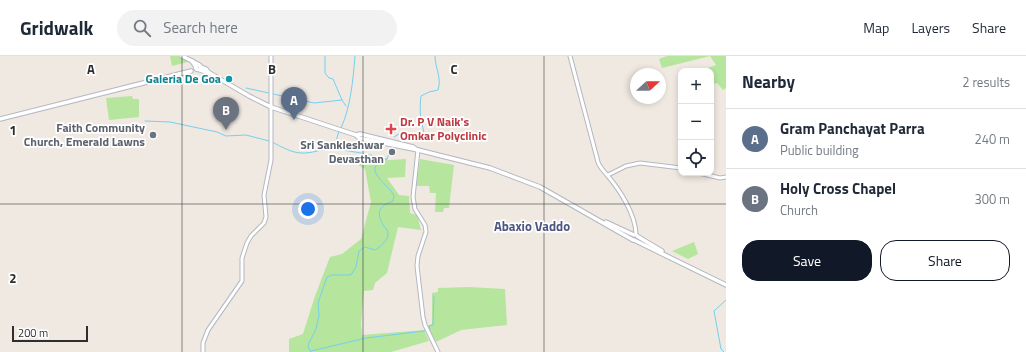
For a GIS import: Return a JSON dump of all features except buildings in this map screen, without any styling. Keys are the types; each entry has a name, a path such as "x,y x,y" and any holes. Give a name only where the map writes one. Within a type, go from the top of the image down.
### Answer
{"main road":[{"path":"182,56 198,68"},
{"path":"0,119 198,68 206,69 208,72 249,96 271,107 356,135 359,138 418,150 490,168 547,191 634,237"},
{"path":"547,191 661,253 726,284"}],"street":[{"path":"203,352 203,343 208,330 242,281 242,258 247,243 251,236 264,223 266,217 264,195 271,160 271,56"},
{"path":"570,56 600,168 608,175 628,207 634,225 634,237"},
{"path":"418,150 413,197 415,209 425,225 426,232 418,256 417,266 421,307 425,325 438,352"},
{"path":"608,175 626,166 640,163 678,168"},
{"path":"711,176 720,178 726,177"}],"green space":[{"path":"170,56 178,56 188,62 172,66"},
{"path":"667,56 710,56 662,68 659,59"},
{"path":"710,56 726,56 726,88 723,90 717,83 714,84 714,68 708,68 716,65"},
{"path":"132,96 133,99 139,99 139,117 109,120 106,98"},
{"path":"345,157 374,161 406,159 405,177 387,178 399,195 409,196 410,213 417,215 421,230 398,227 387,273 375,283 373,290 364,291 361,323 362,335 424,330 429,341 391,352 289,352 289,339 303,334 315,296 330,257 342,254 361,239 371,202 365,169"},
{"path":"420,159 454,165 449,208 444,208 443,212 435,212 436,193 430,193 429,186 416,186"},
{"path":"694,242 698,254 688,259 672,251"},
{"path":"469,287 505,289 507,325 461,330 436,342 427,326 432,324 432,293 438,292 438,288"}],"waterway":[{"path":"325,56 325,73 329,78 333,79 346,106"},
{"path":"341,128 349,102 355,56"},
{"path":"394,137 399,134 412,140 421,139 424,136 420,114 421,96 438,90 439,77 435,56"},
{"path":"246,88 314,103 342,100"},
{"path":"145,121 170,122 217,132 226,136 246,135 269,141"},
{"path":"334,148 339,131"},
{"path":"272,142 288,150 301,153 330,149 358,152 386,159"},
{"path":"387,159 391,147"},
{"path":"311,352 308,347 316,329 319,316 318,303 327,277 332,275 351,275 356,267 359,251 365,247 375,250 386,241 388,236 388,232 383,225 379,213 382,207 393,201 394,196 375,171 375,167 387,159"},
{"path":"311,351 366,338 430,329 429,326 433,325 434,296"},
{"path":"724,352 721,349 714,311 726,300"}],"place":[{"name":"Galeria De Goa","path":"229,79"},
{"name":"Gram Panchayat Parra","path":"294,120"},
{"name":"Dr. P V Naik's Omkar Polyclinic","path":"391,129"},
{"name":"Holy Cross Chapel","path":"226,130"},
{"name":"Faith Community Church, Emerald Lawns","path":"153,135"},
{"name":"Sri Sankleshwar Devasthan","path":"392,152"}],"district":[{"name":"Abaxio Vaddo","path":"532,226"}]}
